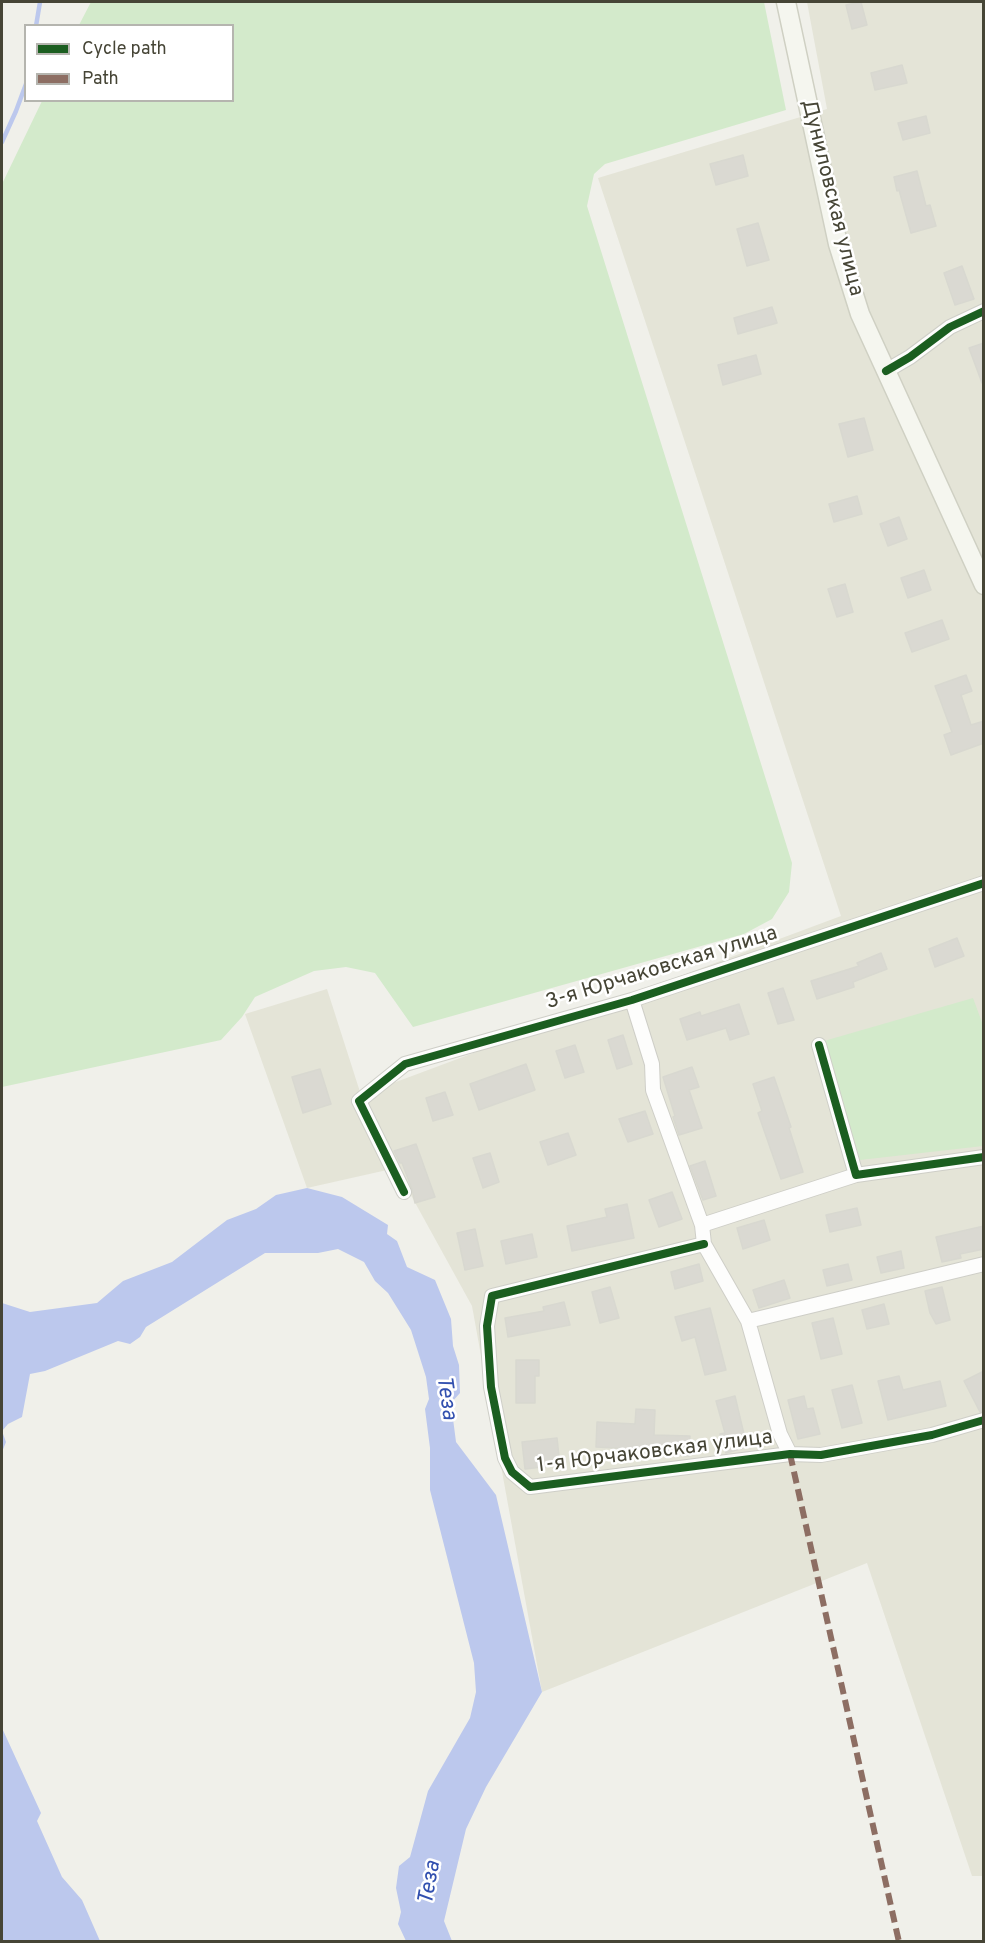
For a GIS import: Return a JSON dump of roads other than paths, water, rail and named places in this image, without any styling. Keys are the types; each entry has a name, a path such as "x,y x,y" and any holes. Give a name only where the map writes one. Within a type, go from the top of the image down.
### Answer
{"main road":[{"name":"Дуниловская улица","path":"786,2 838,244 860,314 984,585"}],"street":[{"path":"886,371 910,357 950,327 984,311"},
{"name":"3-я Юрчаковская улица","path":"404,1192 359,1101 405,1064 632,1000 984,883"},
{"path":"632,1000 652,1064 653,1090 702,1226 704,1244 748,1321 780,1434 790,1454"},
{"path":"819,1045 856,1175"},
{"path":"702,1226 856,1175 984,1157"},
{"name":"1-я Юрчаковская улица","path":"704,1244 492,1296 487,1326 491,1387 505,1458 513,1472 530,1487 790,1454 821,1455 932,1435 984,1420"},
{"path":"748,1321 984,1264"}],"water":[{"name":"Теза","path":"307,1188 342,1197 388,1225 387,1234 397,1241 407,1267 435,1280 451,1319 453,1346 459,1365 460,1393 451,1403 456,1442 496,1495 542,1692 486,1787 466,1829 444,1921 452,1941 406,1941 398,1924 401,1912 396,1888 399,1866 410,1857 428,1791 470,1718 476,1692 474,1663 430,1490 430,1448 425,1409 429,1399 426,1377 411,1330 388,1293 375,1281 364,1262 338,1249 318,1253 265,1253 146,1327 140,1337 130,1344 118,1341 45,1371 30,1374 22,1417 8,1424 2,1431 2,1303 30,1312 97,1303 123,1281 172,1262 227,1220 256,1209 276,1195"},
{"path":"2,1431 6,1442 2,1452"},
{"path":"2,1728 41,1813 37,1821 62,1877 82,1900 100,1941 2,1941"}],"waterway":[{"path":"36,24 40,2"},
{"path":"2,142 24,89"}]}
